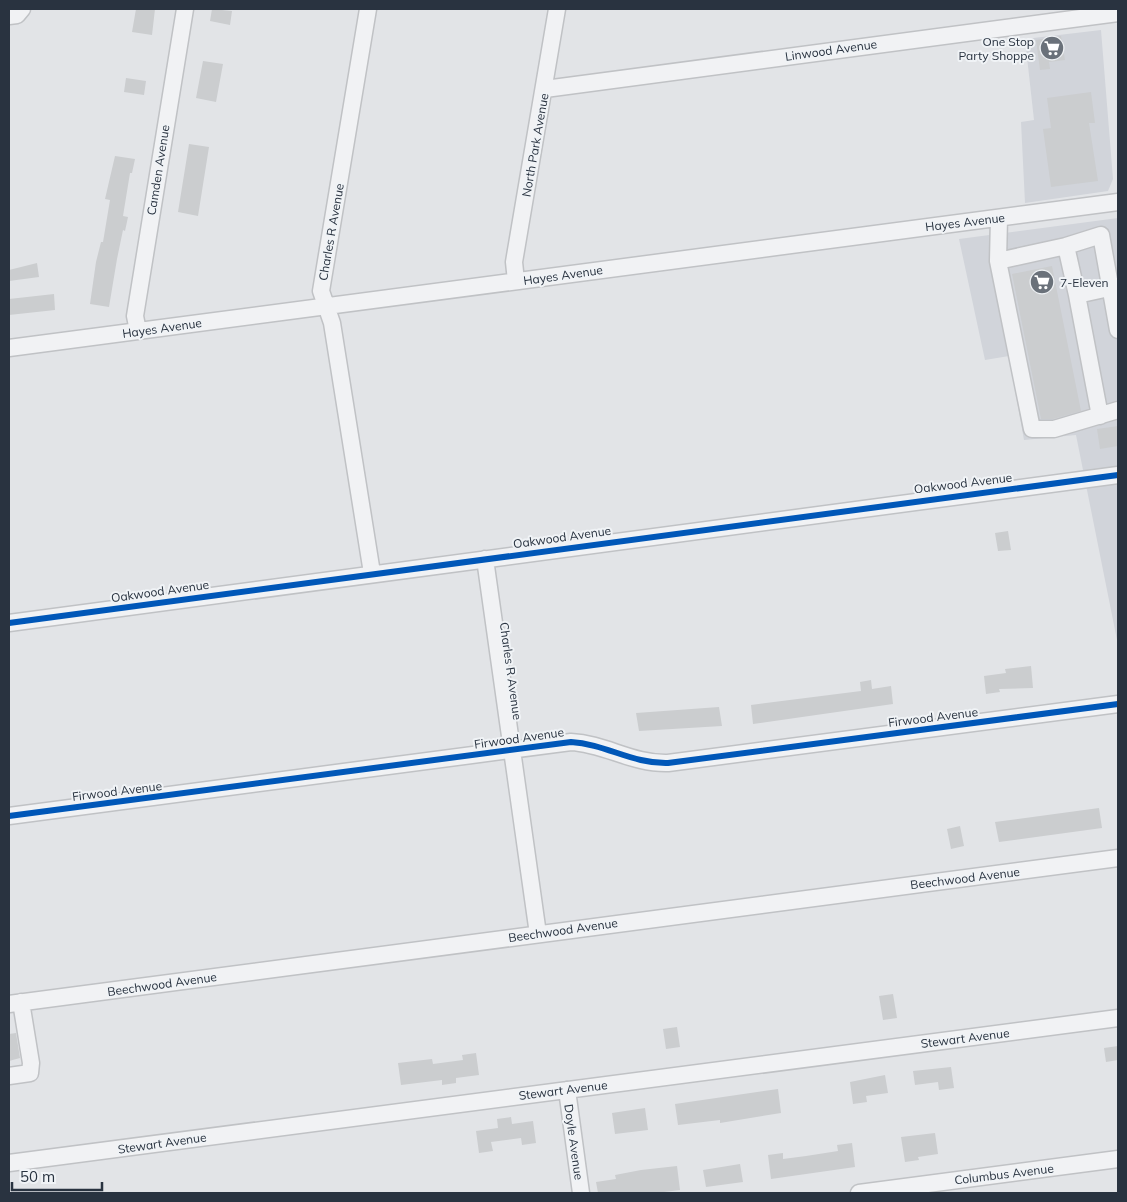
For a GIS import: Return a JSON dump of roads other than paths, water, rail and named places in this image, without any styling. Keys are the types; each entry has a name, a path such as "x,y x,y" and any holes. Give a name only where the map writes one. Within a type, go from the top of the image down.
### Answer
{"street":[{"name":"Camden Avenue","path":"138,331 135,316 185,9"},
{"name":"Charles R Avenue","path":"368,9 321,291 332,322 372,573"},
{"name":"North Park Avenue","path":"516,281 514,262 557,9"},
{"name":"Linwood Avenue","path":"544,89 1034,16 1118,13"},
{"name":"Hayes Avenue","path":"9,348 1118,202"},
{"path":"999,218 998,261 1032,429 1054,429 1118,410"},
{"path":"998,261 1066,246 1101,235 1114,287 1118,330"},
{"path":"1066,246 1100,416"},
{"path":"1077,296 1114,287"},
{"name":"Oakwood Avenue","path":"9,622 1118,475"},
{"name":"Charles R Avenue","path":"485,559 510,750 538,934"},
{"name":"Firwood Avenue","path":"9,816 581,742 649,764 668,763 1118,704"},
{"name":"Beechwood Avenue","path":"15,1003 1118,858"},
{"path":"9,1076 30,1073 31,1063 15,1003"},
{"name":"Stewart Avenue","path":"9,1164 1118,1018"},
{"name":"Doyle Avenue","path":"567,1090 581,1193"},
{"name":"Columbus Avenue","path":"859,1193 1118,1159"}],"place":[{"name":"One Stop Party Shoppe","path":"1052,48"},
{"name":"7-Eleven","path":"1042,282"}]}
